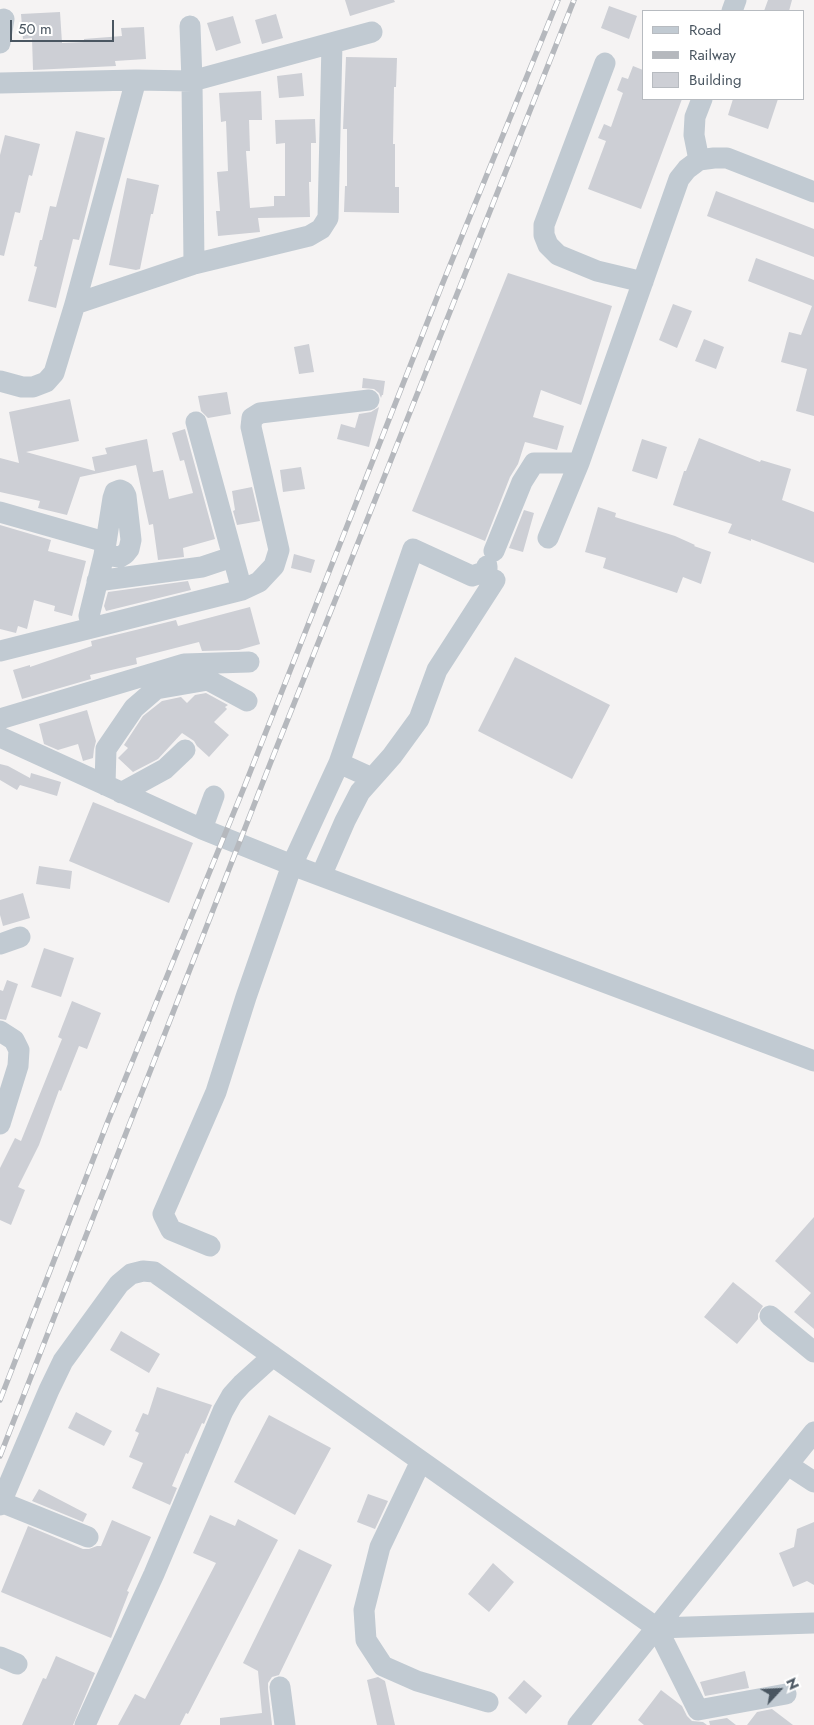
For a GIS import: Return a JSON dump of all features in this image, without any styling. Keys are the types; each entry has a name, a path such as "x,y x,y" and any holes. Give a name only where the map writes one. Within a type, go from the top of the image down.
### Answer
{"street":[{"path":"0,43 4,19"},
{"path":"190,26 194,264"},
{"path":"0,83 136,80 192,81 372,32"},
{"path":"75,304 194,264 309,236 321,229 328,218 332,43"},
{"path":"605,63 544,226 544,235 548,245 558,255 597,271 643,282"},
{"path":"0,380 22,387 32,387 46,382 54,374 136,80"},
{"path":"699,160 694,135 695,117 702,100"},
{"path":"548,538 579,463 679,179 687,169 699,160 727,158 814,192"},
{"path":"0,652 242,590 259,582 274,566 279,550 251,427 252,418 260,413 369,400"},
{"path":"196,422 242,590"},
{"path":"321,876 360,792 392,756 419,719 437,670 492,565 522,482 534,463 579,463"},
{"path":"0,512 105,548 89,616"},
{"path":"210,1246 171,1230 164,1214 216,1092 246,997 292,865 339,763 413,549 472,576 486,571 492,565"},
{"path":"97,582 202,567 226,559 232,554"},
{"path":"0,719 184,664 249,662"},
{"path":"113,789 106,749 134,708 156,689 208,680 247,701"},
{"path":"0,737 202,829 292,865 814,1061"},
{"path":"113,789 164,769 185,750"},
{"path":"339,763 372,778"},
{"path":"202,829 214,796"},
{"path":"0,944 20,937"},
{"path":"0,1031 14,1040 19,1050 18,1066 0,1124"},
{"path":"88,1537 1,1503 63,1361 119,1284 131,1274 144,1271 154,1272 657,1628 698,1710 786,1694"},
{"path":"770,1316 814,1352"},
{"path":"86,1725 154,1574 223,1410 232,1395 242,1384 273,1356"},
{"path":"578,1725 814,1432"},
{"path":"421,1461 380,1547 364,1610 366,1640 383,1666 417,1682 488,1702"},
{"path":"788,1465 814,1482"},
{"path":"657,1628 814,1623"},
{"path":"280,1687 285,1725"}],"building":[{"path":"345,0 394,0 395,2 350,16"},
{"path":"768,0 792,0 789,10 764,10"},
{"path":"609,6 637,16 629,39 601,28"},
{"path":"60,12 62,43 84,42 84,39 122,36 121,28 144,27 146,59 115,61 116,66 33,70 32,38 23,39 21,14"},
{"path":"276,14 283,38 262,44 255,20"},
{"path":"233,16 241,43 216,51 207,23"},
{"path":"346,57 397,58 396,87 394,87 393,144 395,144 395,187 399,187 399,213 344,212 345,186 347,186 347,129 343,129"},
{"path":"633,66 642,70 642,100 682,100 641,209 588,189 606,141 598,138 604,124 611,127 623,93 617,90 622,77 628,79"},
{"path":"302,73 304,96 279,98 277,76"},
{"path":"261,91 262,120 249,120 250,151 246,151 250,208 274,206 274,196 285,196 285,143 276,144 275,120 315,119 316,143 311,143 311,182 309,182 310,217 258,218 260,232 218,236 216,211 220,211 217,172 228,171 226,121 221,122 219,93"},
{"path":"733,100 778,100 768,129 728,115"},
{"path":"76,131 105,138 79,240 73,239 56,308 28,301 37,267 34,266 40,240 42,240 50,206 56,207"},
{"path":"5,135 40,144 32,176 29,175 20,213 15,212 4,256 0,255 0,155"},
{"path":"127,178 159,185 140,269 136,270 109,265"},
{"path":"716,191 814,229 814,257 707,216"},
{"path":"756,258 814,280 814,416 796,411 807,369 781,362 789,332 801,335 812,306 748,281"},
{"path":"508,273 612,306 581,405 541,390 533,417 564,426 557,450 525,442 518,464 510,477 485,541 412,511"},
{"path":"673,304 692,311 677,348 659,340"},
{"path":"704,339 724,347 716,369 695,361"},
{"path":"309,344 314,372 299,374 294,347"},
{"path":"363,378 385,381 381,398 374,389 362,388"},
{"path":"227,392 231,414 208,418 201,411 198,396"},
{"path":"70,399 79,441 26,452 95,471 92,457 107,454 105,448 147,439 153,472 163,470 169,499 193,493 184,460 180,461 172,433 185,429 215,539 183,548 184,557 158,560 153,524 149,525 136,465 80,477 67,515 38,508 40,501 0,492 0,458 19,463 9,412"},
{"path":"379,407 369,447 337,439 341,424 355,428 359,414 371,412"},
{"path":"699,438 760,462 761,460 791,469 782,500 814,512 814,563 751,539 751,541 728,533 732,524 673,505 684,471 686,471"},
{"path":"642,439 667,447 657,479 632,471"},
{"path":"301,467 305,489 283,492 280,470"},
{"path":"252,487 260,521 237,525 233,511 235,510 232,491"},
{"path":"598,507 616,513 615,517 675,536 711,552 701,584 683,577 677,593 603,568 606,558 585,552"},
{"path":"524,510 534,513 523,552 509,548"},
{"path":"0,525 51,540 48,551 86,561 72,616 54,611 55,606 34,600 27,629 18,626 16,633 0,629"},
{"path":"294,554 315,560 311,573 291,568"},
{"path":"188,581 191,590 106,611 104,606 108,592"},
{"path":"250,607 260,644 239,650 202,651 199,642 136,658 137,664 90,675 91,679 22,699 13,670 30,665 30,667 92,646 91,641 176,620 178,626"},
{"path":"515,657 610,705 572,779 478,731"},
{"path":"206,693 228,705 225,707 227,709 214,722 229,735 209,757 194,741 182,733 158,759 133,772 118,758 128,748 124,745 143,716 162,701 181,697 187,703 195,695"},
{"path":"87,710 96,741 93,758 83,761 78,744 58,750 44,744 39,724"},
{"path":"0,764 8,766 30,778 31,773 61,782 57,796 20,785 17,790 0,780"},
{"path":"93,802 193,843 169,903 69,861"},
{"path":"39,866 72,871 70,889 36,884"},
{"path":"23,893 30,918 3,926 0,915 0,900"},
{"path":"44,948 74,958 61,997 31,987"},
{"path":"7,980 18,984 6,1020 0,1019 0,990 3,991"},
{"path":"72,1001 101,1013 87,1049 79,1046 61,1091 59,1090 39,1145 18,1187 25,1190 11,1225 0,1220 0,1168 15,1138 21,1141 62,1039 58,1037"},
{"path":"814,1217 814,1329 794,1312 811,1293 775,1261"},
{"path":"733,1282 763,1306 758,1314 758,1319 737,1344 704,1317"},
{"path":"121,1331 160,1354 149,1373 110,1350"},
{"path":"157,1387 212,1405 188,1454 186,1453 172,1486 177,1488 170,1505 132,1488 143,1463 129,1457 139,1433 135,1431 143,1413 148,1415"},
{"path":"76,1412 112,1431 104,1446 68,1428"},
{"path":"269,1415 331,1448 295,1515 234,1482"},
{"path":"39,1489 87,1514 83,1522 32,1501"},
{"path":"368,1494 388,1501 375,1529 357,1522"},
{"path":"210,1515 235,1526 238,1519 278,1540 188,1714 186,1713 180,1725 118,1725 135,1694 145,1699 216,1563 193,1553"},
{"path":"112,1520 151,1537 127,1591 129,1592 111,1638 1,1592 28,1526 83,1549 89,1549 101,1546"},
{"path":"814,1522 814,1585 807,1581 793,1587 779,1553 794,1547 797,1529"},
{"path":"299,1549 332,1565 279,1675 272,1677 268,1683 272,1725 220,1725 220,1718 262,1713 258,1671 243,1663"},
{"path":"493,1563 514,1582 489,1612 468,1594"},
{"path":"56,1656 95,1673 73,1725 22,1725 43,1678 46,1679"},
{"path":"745,1671 749,1688 705,1696 700,1682"},
{"path":"378,1677 385,1681 395,1725 377,1725 367,1680"},
{"path":"524,1680 542,1696 526,1714 508,1698"},
{"path":"661,1690 682,1706 692,1721 703,1722 707,1725 644,1725 638,1720"},
{"path":"772,1709 793,1725 747,1725 757,1712"},
{"path":"727,1718 736,1725 710,1725 709,1721"}],"railway":[{"path":"0,1400 108,1121 245,785 442,285 558,0"},
{"path":"0,1456 270,764 574,0"}]}
